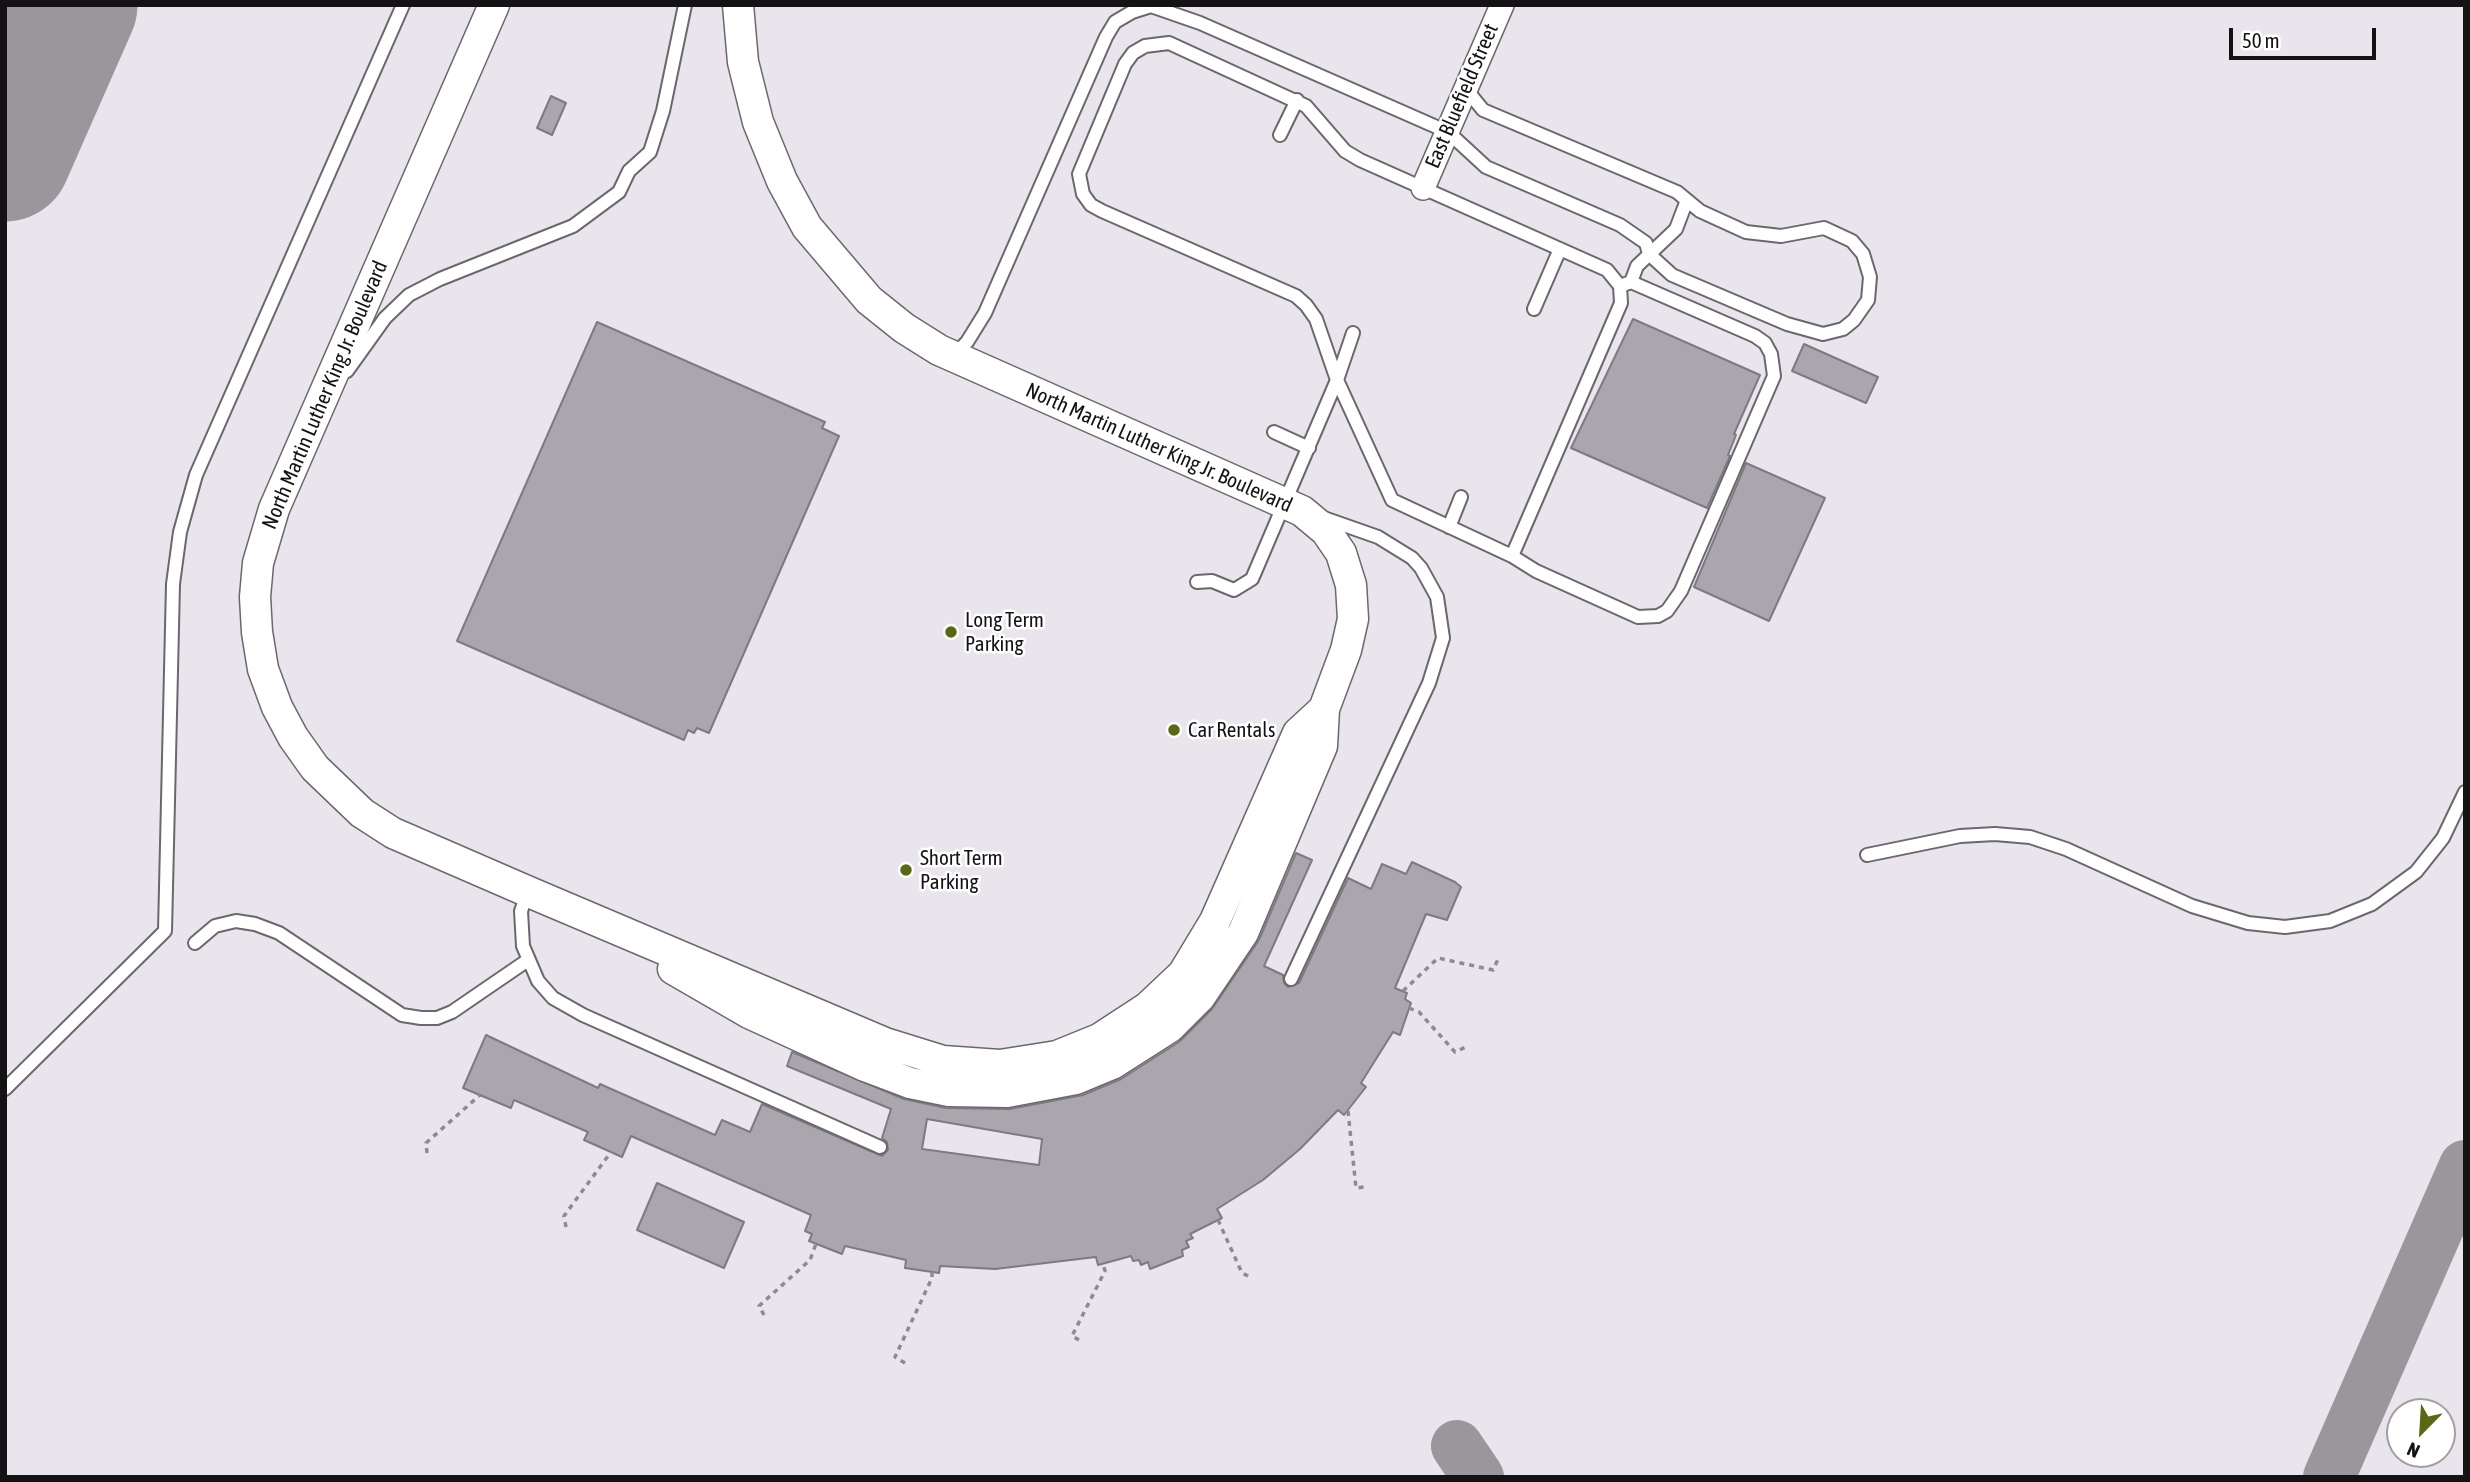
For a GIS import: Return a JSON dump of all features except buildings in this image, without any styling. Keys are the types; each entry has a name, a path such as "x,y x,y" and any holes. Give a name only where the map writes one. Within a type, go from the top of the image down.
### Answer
{"street":[{"name":"North Martin Luther King Jr. Boulevard","path":"494,5 274,509 256,579 255,614 260,652 280,714 315,768 362,813 394,833 604,925 925,1057 963,1064 1000,1065 1057,1056 1115,1030 1148,1007 1183,974 1211,929 1298,733 1324,709"},
{"name":"North Martin Luther King Jr. Boulevard","path":"541,897 748,1013 865,1066 911,1083 949,1091 990,1093 1026,1090 1063,1082 1112,1064 1150,1041 1200,997 1221,969 1252,916 1305,791 1322,746 1324,709 1350,633 1352,592 1346,567 1334,541 1294,507 953,356 921,340 869,300 807,227 782,181 758,122 743,62 738,5"},
{"name":"East Bluefield Street","path":"1423,188 1498,7"}],"lane":[{"path":"164,947 173,584 180,533 197,475 403,5"},
{"path":"315,417 380,324 403,300 430,283 573,226 619,192 629,171 650,152 666,99 685,5"},
{"path":"953,356 967,342 985,313 1106,37 1115,22 1132,12 1151,6 1448,132 1486,167 1620,225 1646,243 1649,254 1672,275 1805,332 1823,334 1843,329 1868,300 1870,276 1863,254 1852,241 1824,228 1781,236 1746,232 1700,211 1677,192 1483,110 1466,89"},
{"path":"1169,43 1297,100 1315,113 1345,151 1423,188 1607,270 1626,284 1755,336 1765,343 1775,366 1774,376 1692,567 1681,591 1667,611 1658,616 1639,617 1536,571 1512,556 1391,500 1337,380 1316,319 1296,296 1102,211 1091,205 1079,183 1081,167 1125,64 1133,53 1145,46 1169,43"},
{"path":"1280,135 1297,100"},
{"path":"1512,556 1621,303 1626,284 1637,266 1676,229 1687,200"},
{"path":"1534,309 1560,249"},
{"path":"1197,582 1212,581 1234,590 1248,584 1294,507 1308,448 1337,380 1353,333"},
{"path":"1274,432 1308,448"},
{"path":"1448,527 1461,497"},
{"path":"1291,979 1429,683 1443,638 1437,597 1421,568 1412,558 1378,537 1294,507"},
{"path":"1867,855 1960,835 2030,837 2066,849 2192,906 2248,923 2285,927 2330,921 2372,904 2416,872 2443,838 2465,792"},
{"path":"541,897 520,921 528,960 545,991 564,1005 880,1147"},
{"path":"195,943 215,926 236,921 256,924 299,945 402,1015 421,1018 437,1018 452,1012 528,960"},
{"path":"5,1089 165,931"}],"path":[{"path":"1403,991 1438,958 1493,970 1499,957"},
{"path":"1409,1008 1419,1012 1454,1052 1466,1047"},
{"path":"427,1153 426,1143 480,1095"},
{"path":"1348,1111 1356,1188 1364,1187"},
{"path":"566,1227 564,1216 611,1152"},
{"path":"1218,1220 1242,1273 1251,1277"},
{"path":"764,1315 760,1306 810,1260 816,1244"},
{"path":"1079,1340 1072,1336 1105,1271 1103,1264"},
{"path":"905,1363 895,1357 932,1278 932,1272"}],"taxiway":[{"path":"2329,1477 2465,1166"},
{"path":"1457,1446 1478,1477"}],"runway":[{"path":"5,155 71,5"}],"place":[{"name":"Long Term Parking","path":"951,632"},
{"name":"Car Rentals","path":"1174,730"},
{"name":"Short Term Parking","path":"906,870"}]}
